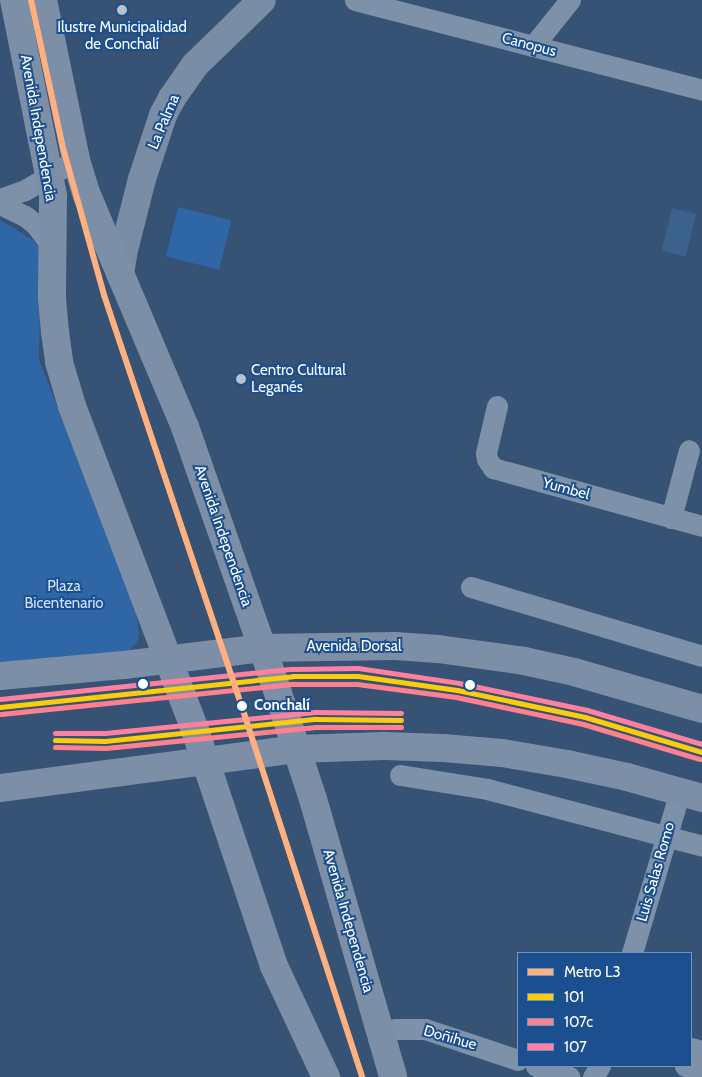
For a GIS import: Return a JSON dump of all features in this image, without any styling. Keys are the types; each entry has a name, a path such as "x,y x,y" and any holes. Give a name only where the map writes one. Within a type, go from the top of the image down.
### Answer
{"main road":[{"name":"Avenida Independencia","path":"14,0 53,196 54,332 72,406 207,762 274,966 326,1077"},
{"name":"Avenida Independencia","path":"43,0 76,160 99,228 185,427 262,648 297,750 343,900 393,1077"},
{"name":"La Palma","path":"120,274 123,254 142,179 163,115 172,98 195,65 262,0"},
{"name":"Avenida Dorsal","path":"0,676 168,660 262,648 394,646 480,654 574,672 702,709"},
{"path":"0,788 297,750 384,746 502,753 567,764 691,794"}],"street":[{"name":"Canopus","path":"355,0 702,90"},
{"path":"533,46 570,0"},
{"path":"0,199 25,190 49,174 76,160"},
{"path":"0,204 25,216 35,224 53,248"},
{"name":"Yumbel","path":"497,406 486,454 489,464 493,468 702,526"},
{"path":"671,518 689,450"},
{"path":"471,587 702,656"},
{"path":"400,775 488,789 667,835 702,846"},
{"name":"Luis Salas Romo","path":"632,952 667,835 691,794"},
{"name":"Doñihue","path":"379,1032 396,1029 425,1029 517,1060"},
{"path":"539,1067 569,1077"},
{"path":"688,1067 702,1071"}],"green space":[{"path":"178,207 231,220 219,270 166,256"},
{"name":"Plaza Bicentenario","path":"0,220 33,240 41,250 39,360 135,605 139,634 137,642 128,652 0,665"}],"shaded area":[{"path":"672,208 696,214 686,257 661,251"}],"metro line":[{"name":"L3","path":"31,0 63,148 104,295 242,707 362,1077"}],"transit line":[{"name":"107","path":"0,699 292,669 358,668 459,683 587,710 702,744"},
{"name":"101","path":"0,707 293,676 358,676 457,690 585,717 702,752"},
{"name":"107c","path":"1,714 293,684 357,684 456,697 583,724 700,759"},
{"name":"107","path":"55,733 105,733 315,712 401,713"},
{"name":"101","path":"55,740 105,741 316,719 401,720"},
{"name":"107c","path":"55,747 106,748 316,727 401,727"}],"place":[{"name":"Ilustre Municipalidad de Conchalí","path":"122,10"},
{"name":"Centro Cultural Leganés","path":"241,379"},
{"name":"Conchalí","path":"242,706"}]}
